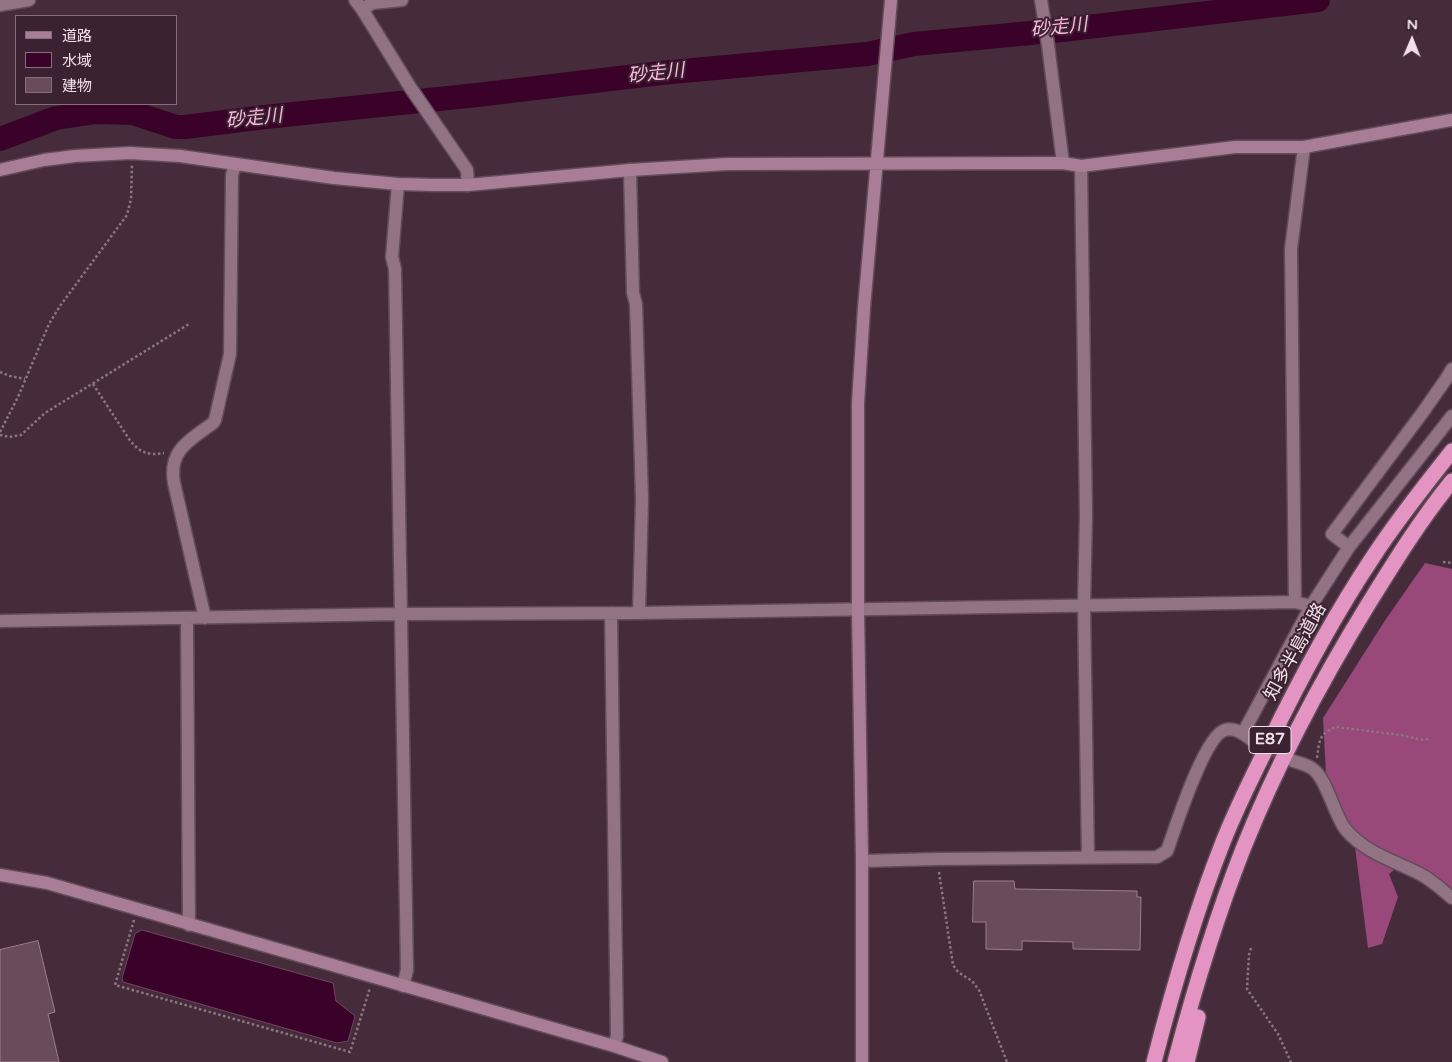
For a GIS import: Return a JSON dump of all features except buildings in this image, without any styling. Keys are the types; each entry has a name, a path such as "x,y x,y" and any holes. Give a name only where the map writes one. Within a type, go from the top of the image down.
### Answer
{"highway":[{"name":"知多半島道路","path":"1154,1062 1166,1013 1205,893 1224,841 1273,734 1326,634 1373,557 1452,451"},
{"name":"E87","path":"1175,1062 1224,899 1267,793 1300,724 1345,642 1392,566 1452,481"},
{"path":"1187,1062 1208,975 1209,947"}],"street":[{"path":"0,5 29,0"},
{"path":"402,0 359,5 425,110 467,170 468,184"},
{"path":"862,1062 858,403 864,308 891,0"},
{"path":"1041,0 1062,163"},
{"path":"0,170 44,160 103,153 180,156 334,178 398,184 468,184 726,164 1062,163 1081,166 1234,147 1304,147 1452,120"},
{"path":"1295,602 1291,249 1304,147"},
{"path":"205,618 172,471 176,456 184,444 214,423 230,354 232,175 235,165"},
{"path":"1081,166 1088,857"},
{"path":"630,170 642,498 639,613"},
{"path":"398,184 392,257 395,269 408,970 403,986"},
{"path":"1349,547 1332,534 1423,412 1452,369"},
{"path":"1243,733 1311,606 1349,547 1452,416"},
{"path":"0,622 400,614 639,613 1295,602 1311,606"},
{"path":"611,613 617,1036 614,1046"},
{"path":"187,619 189,924"},
{"path":"862,861 937,858 1157,857 1167,852 1198,768 1218,734 1224,730 1232,729 1243,733 1253,741"},
{"path":"1293,761 1314,769 1323,781 1334,808 1346,830 1369,850 1419,873 1452,898"},
{"path":"0,875 47,883 614,1046 662,1062"}],"path":[{"path":"133,153 131,199 127,215 60,306 49,324 26,379 0,433 9,437 20,435 45,414 189,324"},
{"path":"0,372 26,379"},
{"path":"94,384 135,447 148,454 165,453 176,456"},
{"path":"1443,562 1452,563"},
{"path":"1314,769 1321,736 1326,731 1336,727 1400,735 1423,740 1429,739"},
{"path":"937,858 953,965 958,972 972,981 979,990 1007,1062"},
{"path":"137,909 115,985 162,999 350,1052 373,977"},
{"path":"1251,948 1247,989 1278,1034 1291,1062"}],"shaded area":[{"path":"1425,563 1452,569 1452,893 1400,865 1389,874 1398,897 1382,944 1368,948 1354,839 1326,775 1323,718 1384,622"}],"water":[{"path":"142,930 333,983 336,1001 355,1016 348,1041 337,1043 123,982 122,978 135,934"}],"waterway":[{"name":"砂走川","path":"0,139 56,118 96,112 133,113 176,127 185,127 661,73 867,54 914,44 1062,30 1318,0"}],"tunnel":[{"path":"1253,741 1293,761"}]}
